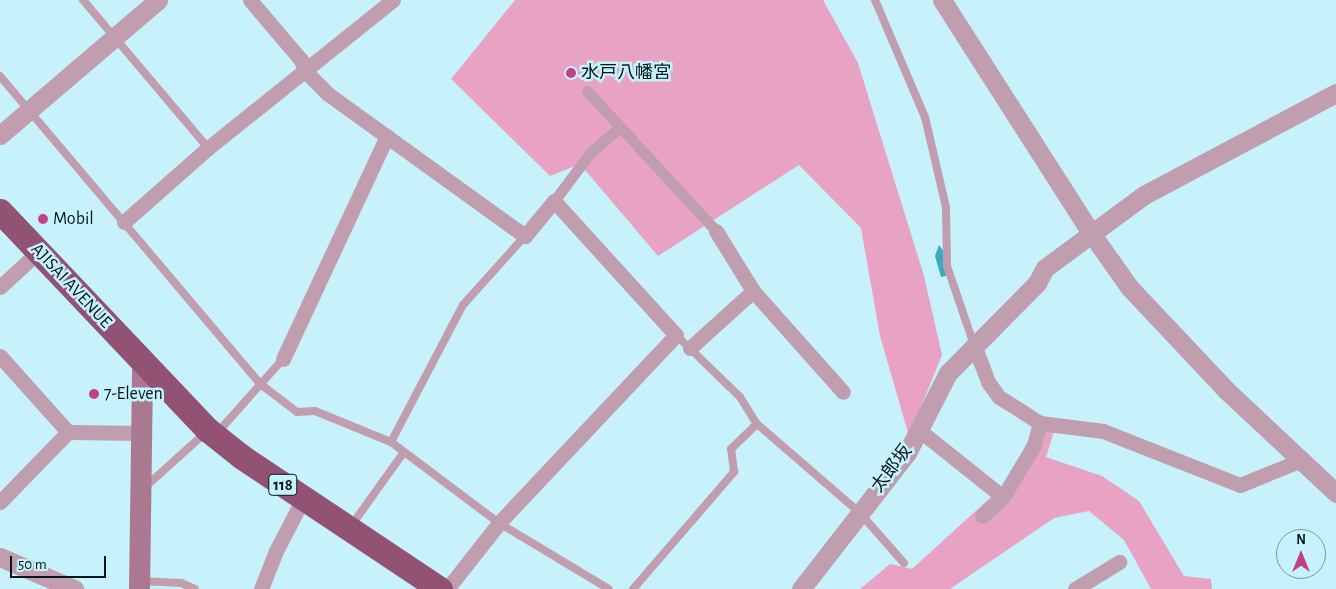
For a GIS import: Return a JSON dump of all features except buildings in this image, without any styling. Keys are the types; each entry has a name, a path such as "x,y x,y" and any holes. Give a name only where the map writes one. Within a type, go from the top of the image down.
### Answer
{"highway":[{"name":"AJISAI AVENUE","path":"0,211 142,361"},
{"name":"118","path":"142,361 212,432 303,499 440,589"}],"main road":[{"path":"139,585 142,361"}],"street":[{"path":"0,135 158,0"},
{"path":"250,0 301,60 306,72 328,94 525,236 590,153 619,128"},
{"path":"124,222 208,148 306,72 393,0"},
{"path":"942,0 1091,233 1130,288 1226,390 1336,493"},
{"path":"587,91 619,128 716,231 753,291 843,392"},
{"name":"太郎坂","path":"801,589 859,512 907,453 948,373 1037,283 1046,268 1144,195 1336,93"},
{"path":"283,359 387,136"},
{"path":"447,589 499,522 676,335 554,201"},
{"path":"0,287 38,252"},
{"path":"690,348 753,291"},
{"path":"974,345 988,382 999,398 1040,423 1103,431 1240,485 1299,460"},
{"path":"0,356 68,432"},
{"path":"982,516 1003,497 1034,445 1040,423"},
{"path":"919,430 1003,497"},
{"path":"0,502 68,432 141,433"},
{"path":"261,589 276,551 303,499"},
{"path":"0,557 74,589"},
{"path":"1075,589 1119,562"}],"lane":[{"path":"84,0 208,148"},
{"path":"875,0 925,117 946,207 947,266 974,345"},
{"path":"0,76 259,383 297,412 315,411 391,442 499,522 609,589"},
{"path":"391,442 464,305 525,236"},
{"path":"676,335 740,397 757,424 859,512 904,562"},
{"path":"141,491 212,432 283,359"},
{"path":"633,589 734,472 730,449 757,424"},
{"path":"348,529 404,452"},
{"path":"139,585 181,584 194,589"}],"shaded area":[{"path":"515,0 823,0 858,63 924,276 942,355 909,436 880,336 861,228 799,165 658,256 580,164 550,176 451,79"},
{"path":"1041,425 1055,428 1046,457 1102,476 1139,501 1184,576 1211,579 1212,589 1151,589 1124,540 1089,511 1054,518 950,589 860,589 890,564 912,569 1027,464"}],"water":[{"path":"939,245 944,252 946,276 941,277 935,256"}],"place":[{"name":"水戸八幡宮","path":"571,73"},
{"name":"Mobil","path":"43,219"},
{"name":"7-Eleven","path":"94,394"}]}
